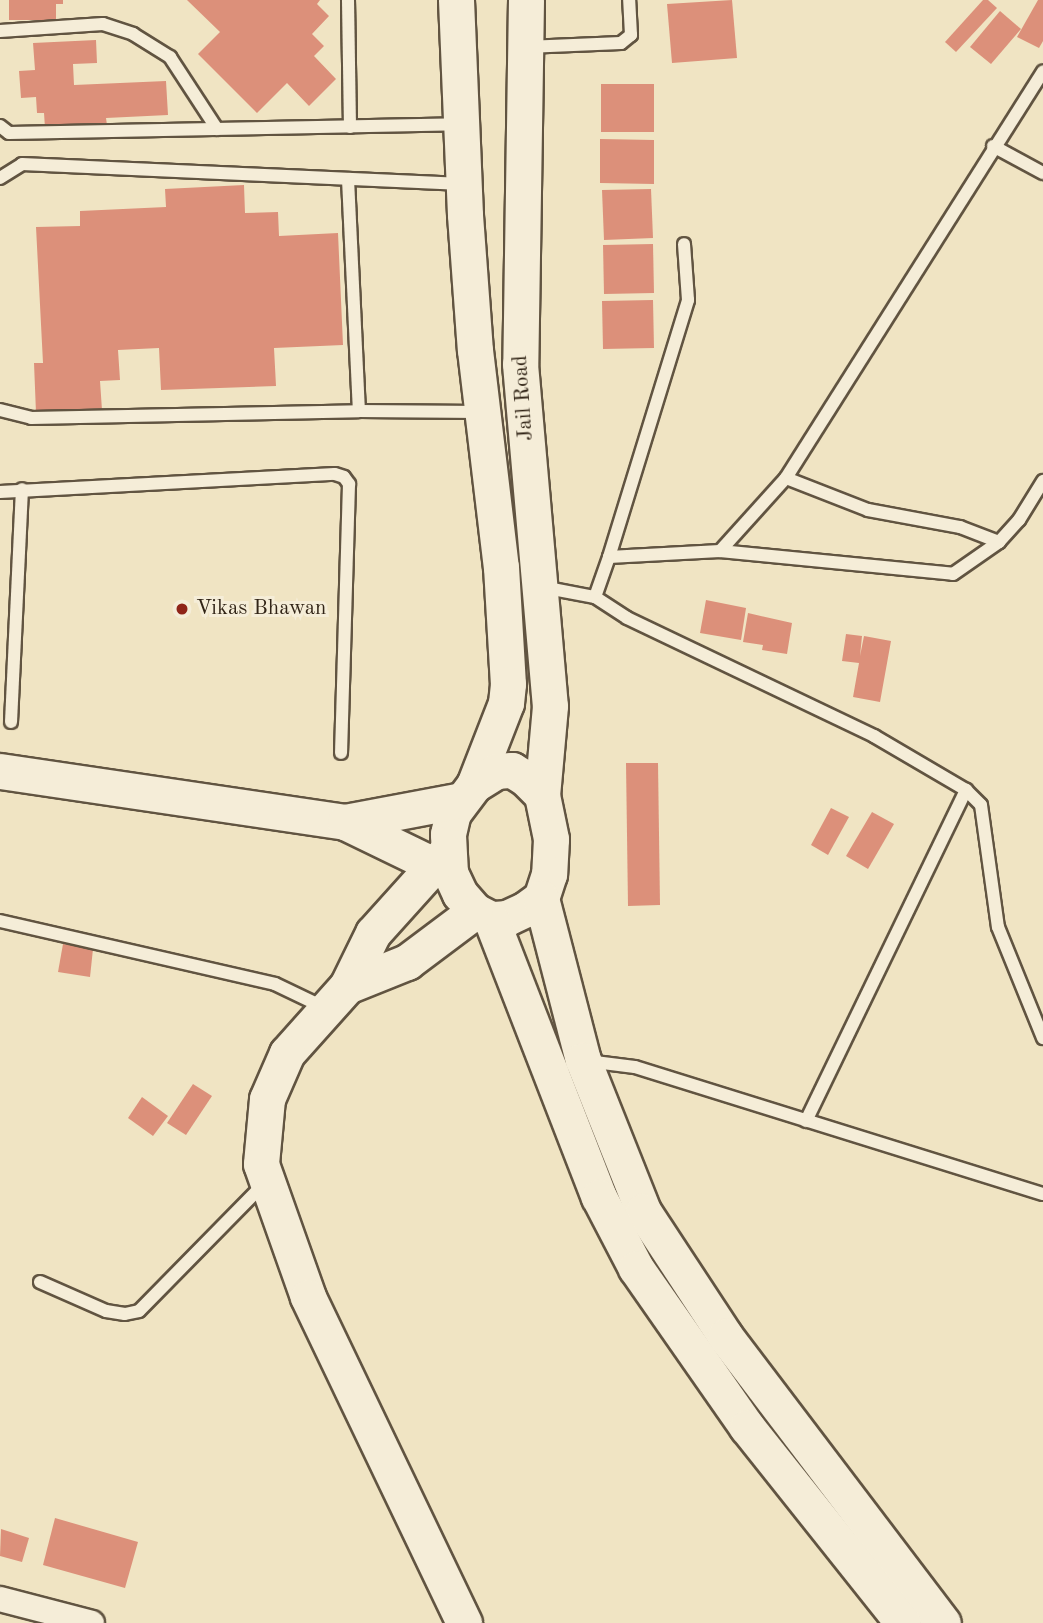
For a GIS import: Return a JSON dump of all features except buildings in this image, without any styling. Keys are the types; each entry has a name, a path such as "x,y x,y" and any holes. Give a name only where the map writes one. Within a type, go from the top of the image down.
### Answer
{"main road":[{"name":"Jail Road","path":"456,0 463,184 482,412 501,567 508,684 506,703 468,793"},
{"name":"Jail Road","path":"526,0 520,364 550,706 542,795"},
{"path":"464,1623 308,1297 261,1164 267,1099 287,1053 336,997 373,933 444,863 453,813 468,793 496,771 512,770 525,778 542,795 548,815 551,857 541,898 583,1060 643,1211 725,1336 943,1623"},
{"path":"0,771 345,822 444,863 460,894 483,915 599,1197 636,1268 747,1427 903,1623"},
{"path":"345,822 468,793"},
{"path":"336,997 407,962 483,915 507,918 541,898"}],"street":[{"path":"0,1598 92,1623"}],"lane":[{"path":"348,0 351,127"},
{"path":"525,47 621,43 631,35 629,0"},
{"path":"0,31 103,24 133,34 170,57 217,129"},
{"path":"720,551 786,478 993,146 1043,71"},
{"path":"0,126 9,133 461,124"},
{"path":"993,146 1043,173"},
{"path":"0,178 22,164 463,184"},
{"path":"348,179 359,411"},
{"path":"595,597 688,300 684,244"},
{"path":"0,410 31,418 359,411 482,412"},
{"path":"0,492 335,474 344,477 349,484 341,753"},
{"path":"786,478 868,510 960,527 999,542"},
{"path":"609,557 720,551 953,574 999,542 1019,520 1043,481"},
{"path":"11,722 22,489"},
{"path":"538,586 595,597 627,618 874,736 966,790 981,805 998,927 1043,1038"},
{"path":"806,1121 966,790"},
{"path":"0,921 336,997"},
{"path":"583,1060 635,1067 1043,1194"},
{"path":"40,1282 106,1311 125,1314 139,1311 267,1181"}],"place":[{"name":"Vikas Bhawan","path":"182,609"}]}
